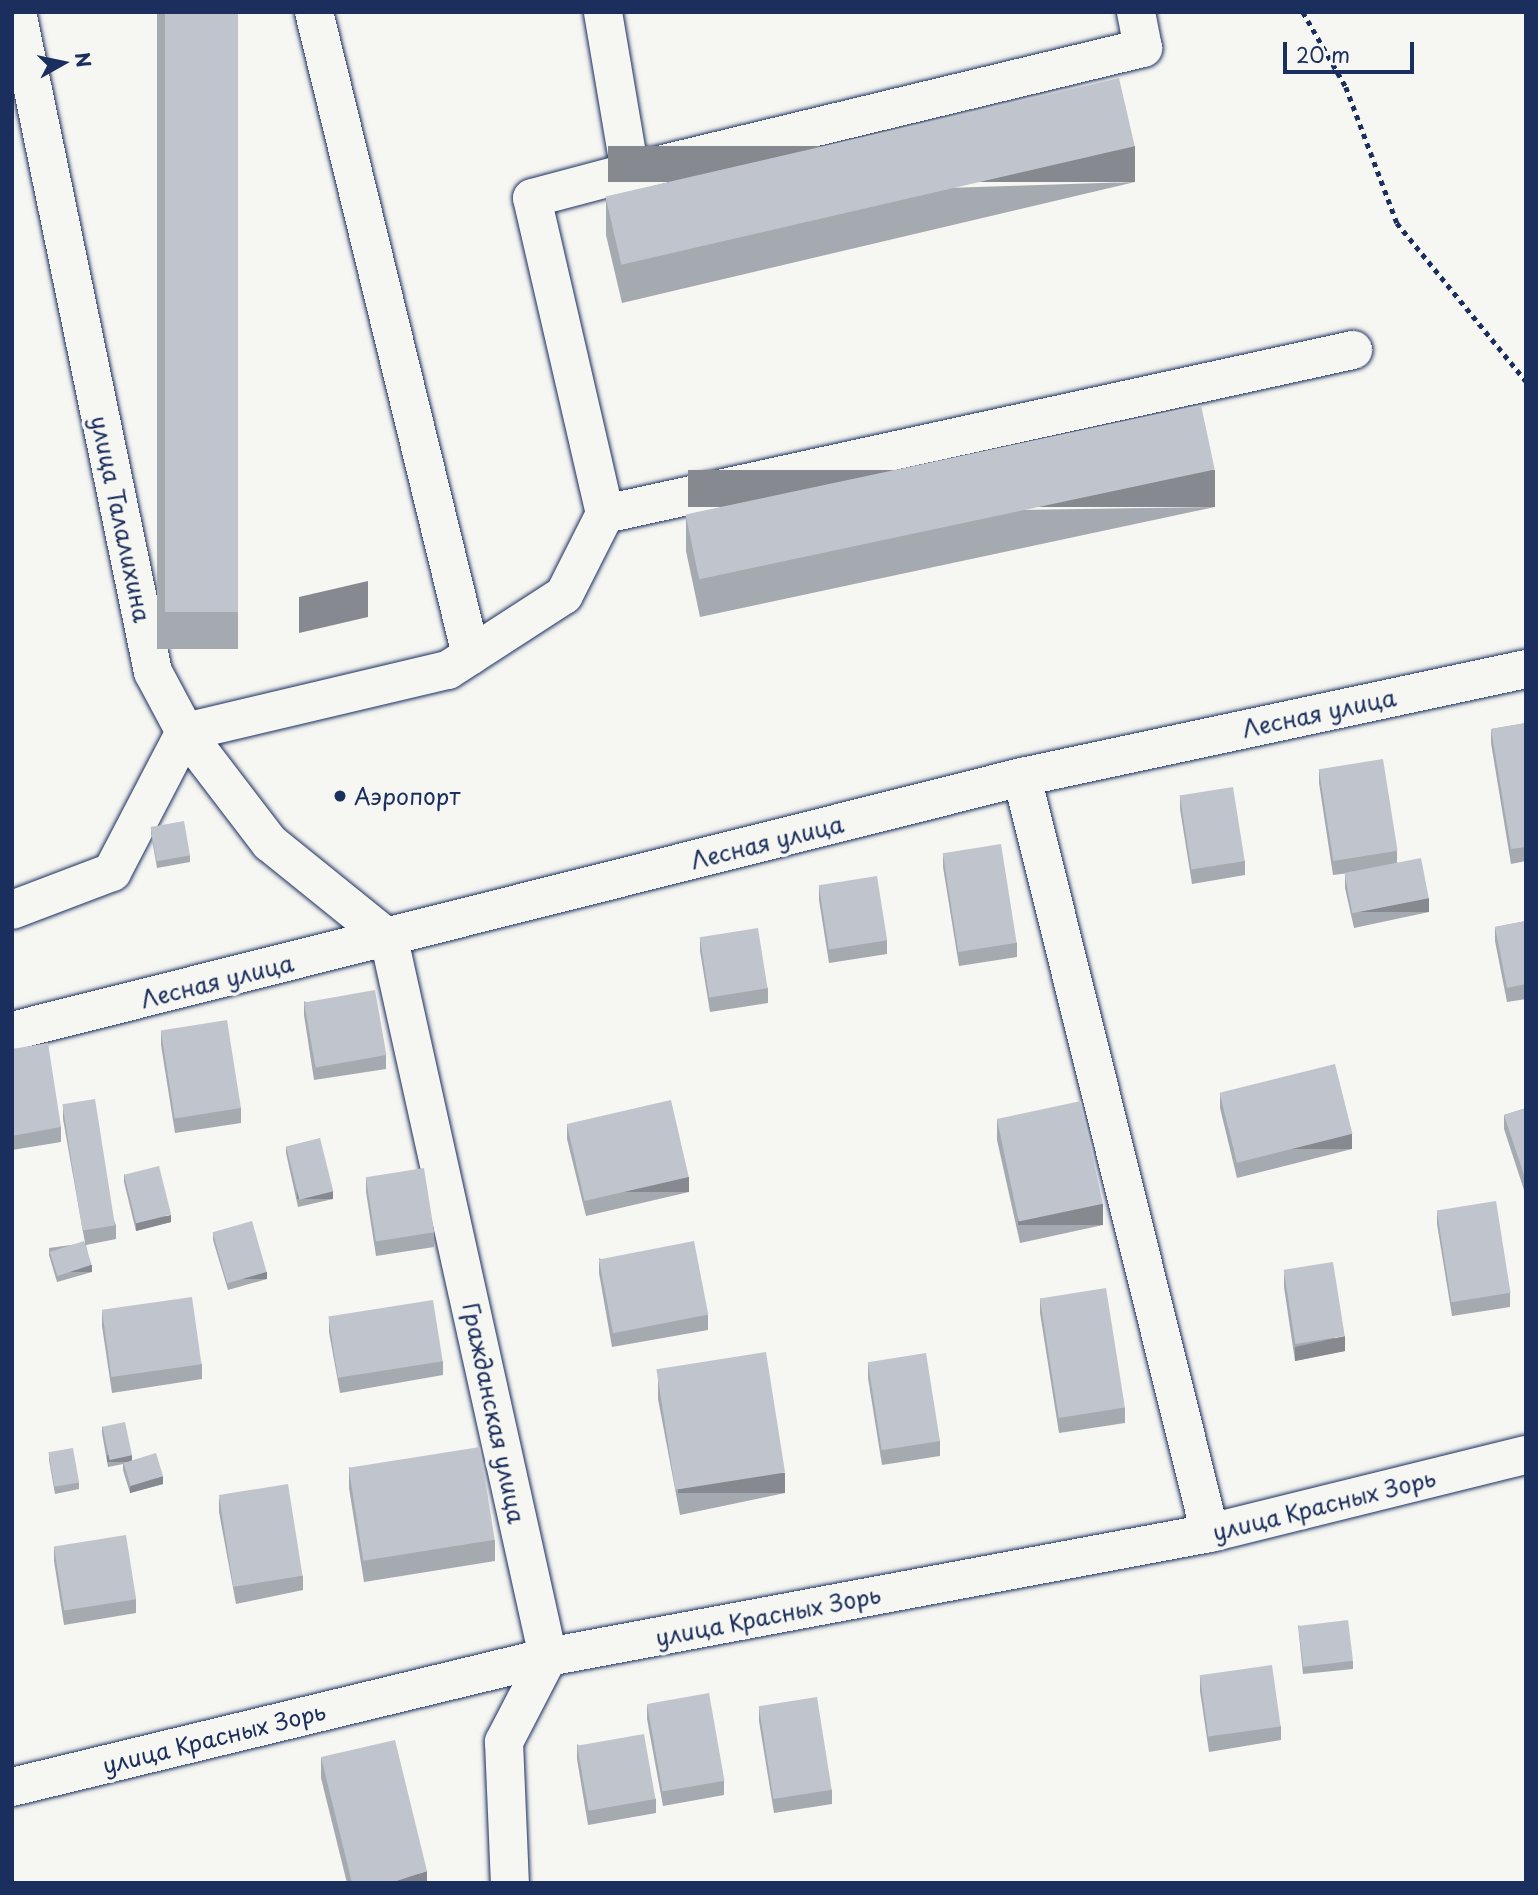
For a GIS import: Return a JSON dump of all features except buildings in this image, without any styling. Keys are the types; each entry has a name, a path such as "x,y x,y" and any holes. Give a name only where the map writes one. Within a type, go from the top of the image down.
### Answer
{"street":[{"name":"улица Талалихина","path":"17,12 153,672 185,732 270,843 389,939"},
{"path":"314,12 471,655"},
{"path":"603,12 630,172"},
{"path":"12,910 112,872 185,732 448,670 565,596 605,514 532,198 1143,48 1136,12"},
{"path":"605,514 1353,350"},
{"name":"Лесная улица","path":"12,1031 389,939 1022,777 1526,669"},
{"path":"1022,777 1210,1533"},
{"name":"Гражданская улица","path":"389,939 548,1657"},
{"name":"улица Красных Зорь","path":"12,1787 548,1657 1210,1533 1526,1455"},
{"path":"510,1883 504,1742 548,1657"}],"path":[{"path":"1303,12 1346,87 1397,223 1526,381"}],"place":[{"name":"Аэропорт","path":"340,796"}]}
